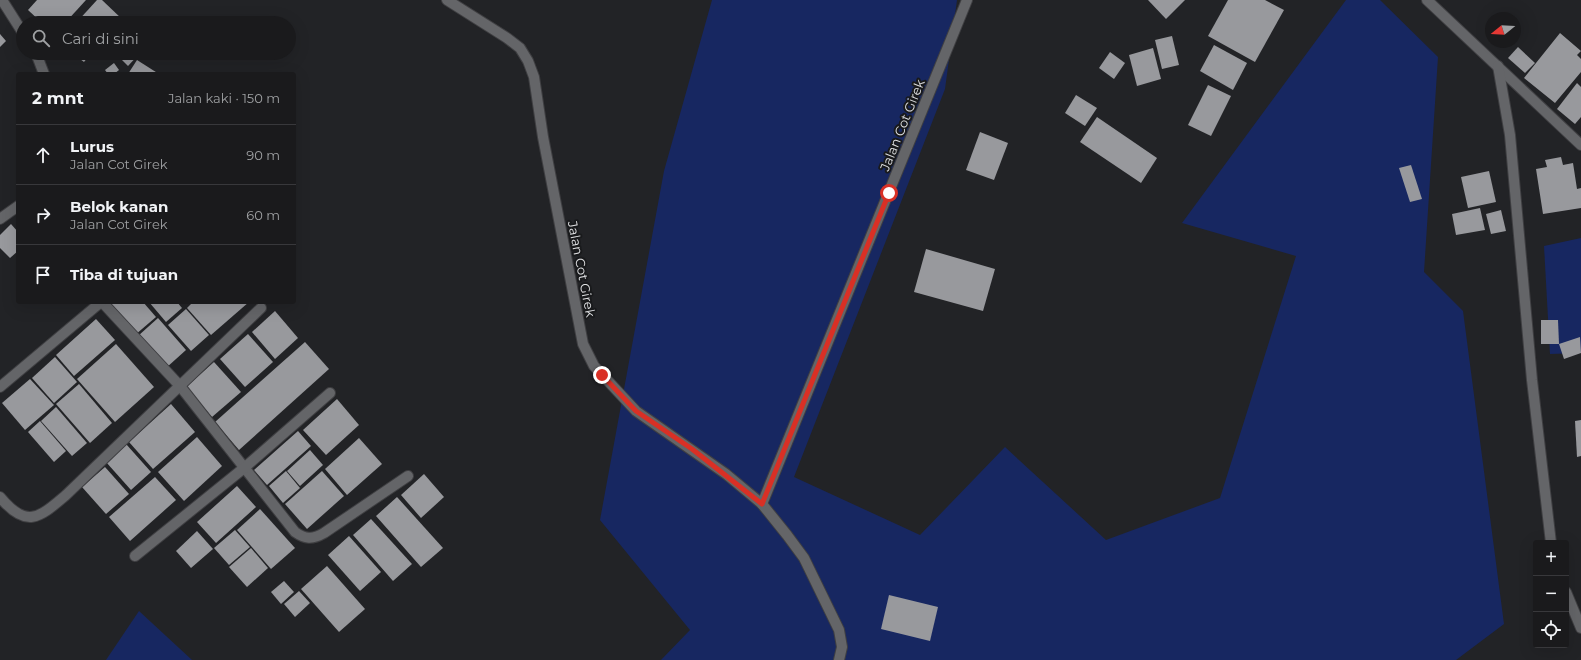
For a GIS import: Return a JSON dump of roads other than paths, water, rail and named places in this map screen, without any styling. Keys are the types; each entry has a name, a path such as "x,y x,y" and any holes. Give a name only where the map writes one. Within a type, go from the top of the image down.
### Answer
{"street":[{"path":"2,0 16,21"},
{"name":"Jalan Cot Girek","path":"446,0 507,38 520,48 528,61 534,77 543,137 583,344 594,366 636,411 709,462 762,504 804,558 825,600 839,630 842,647 839,660"},
{"name":"Jalan Cot Girek","path":"762,504 967,0"},
{"path":"1428,0 1581,145"},
{"path":"39,60 43,72"},
{"path":"1498,66 1510,135 1532,380 1551,540"},
{"path":"0,219 16,207"},
{"path":"0,387 100,304"},
{"path":"104,304 180,386 294,532 302,537 309,539 324,534 408,476"},
{"path":"0,497 7,506 19,515 30,518 38,517 44,514 66,495 262,308"},
{"path":"135,556 244,468 330,393"},
{"path":"1569,599 1581,628"}]}
